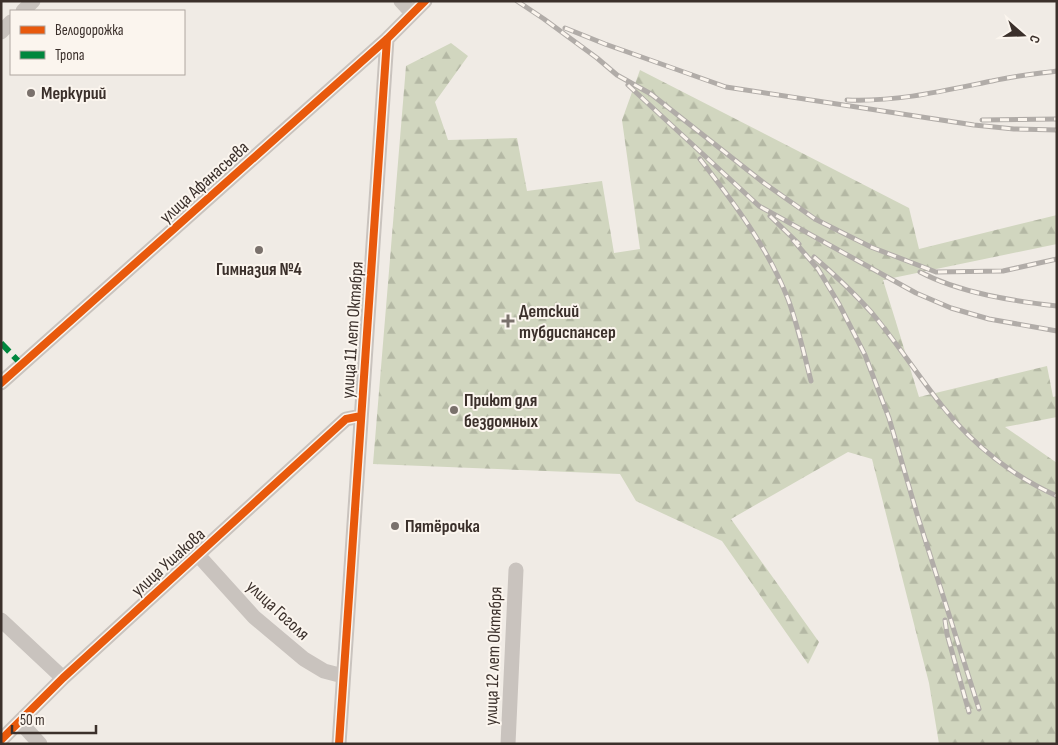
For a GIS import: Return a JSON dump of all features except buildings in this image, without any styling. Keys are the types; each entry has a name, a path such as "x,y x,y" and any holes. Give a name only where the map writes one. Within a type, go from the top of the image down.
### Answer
{"street":[{"path":"23,10 33,1"},
{"path":"401,1 412,14"},
{"name":"улица Афанасьева","path":"1,383 387,39 425,1"},
{"path":"1,32 10,23"},
{"name":"улица 11 лет Октября","path":"339,744 387,39"},
{"name":"улица Ушакова","path":"1,740 64,678 346,419 361,416"},
{"name":"улица Гоголя","path":"198,555 254,617 304,659 324,671 343,676"},
{"name":"улица 12 лет Октября","path":"508,744 516,570"},
{"path":"1,620 64,678"},
{"path":"20,722 40,744"}],"green space":[{"path":"451,43 468,56 435,102 448,140 517,138 527,191 602,181 614,253 640,249 622,120 640,70 909,208 919,249 1057,215 1057,244 883,280 919,397 1047,366 1053,397 1057,396 1057,417 1005,427 1057,463 1057,744 939,744 929,683 872,459 848,452 731,519 819,642 808,664 722,541 636,501 620,474 373,464 406,66"}],"railway":[{"path":"517,1 597,58 617,75 651,94 764,183 815,219 871,247 936,272 1003,271 1057,259"},
{"path":"565,28 726,87 974,125 1014,129 1057,130"},
{"path":"847,100 902,98 1008,78 1057,71"},
{"path":"628,85 759,206 916,293 951,308 989,319 1057,331"},
{"path":"982,120 1057,119"},
{"path":"700,159 749,226 771,262 795,319 811,381"},
{"path":"770,216 799,244"},
{"path":"793,240 818,269 839,304 865,355 889,418 917,514 979,709"},
{"path":"814,257 872,313 943,407 967,434 1010,470 1057,496"},
{"path":"920,272 969,291 1005,299 1057,306"},
{"path":"945,620 947,634 969,712"}],"marked path":[{"path":"1,343 21,364"}],"cycle path":[{"path":"1,383 387,39 425,1"},
{"path":"339,744 387,39"},
{"path":"1,740 63,678 346,419 361,416"}],"place":[{"name":"Меркурий","path":"31,93"},
{"name":"Гимназия №4","path":"259,250"},
{"name":"Детский тубдиспансер","path":"508,321"},
{"name":"Приют для бездомных","path":"454,410"},
{"name":"Пятёрочка","path":"395,526"}]}
